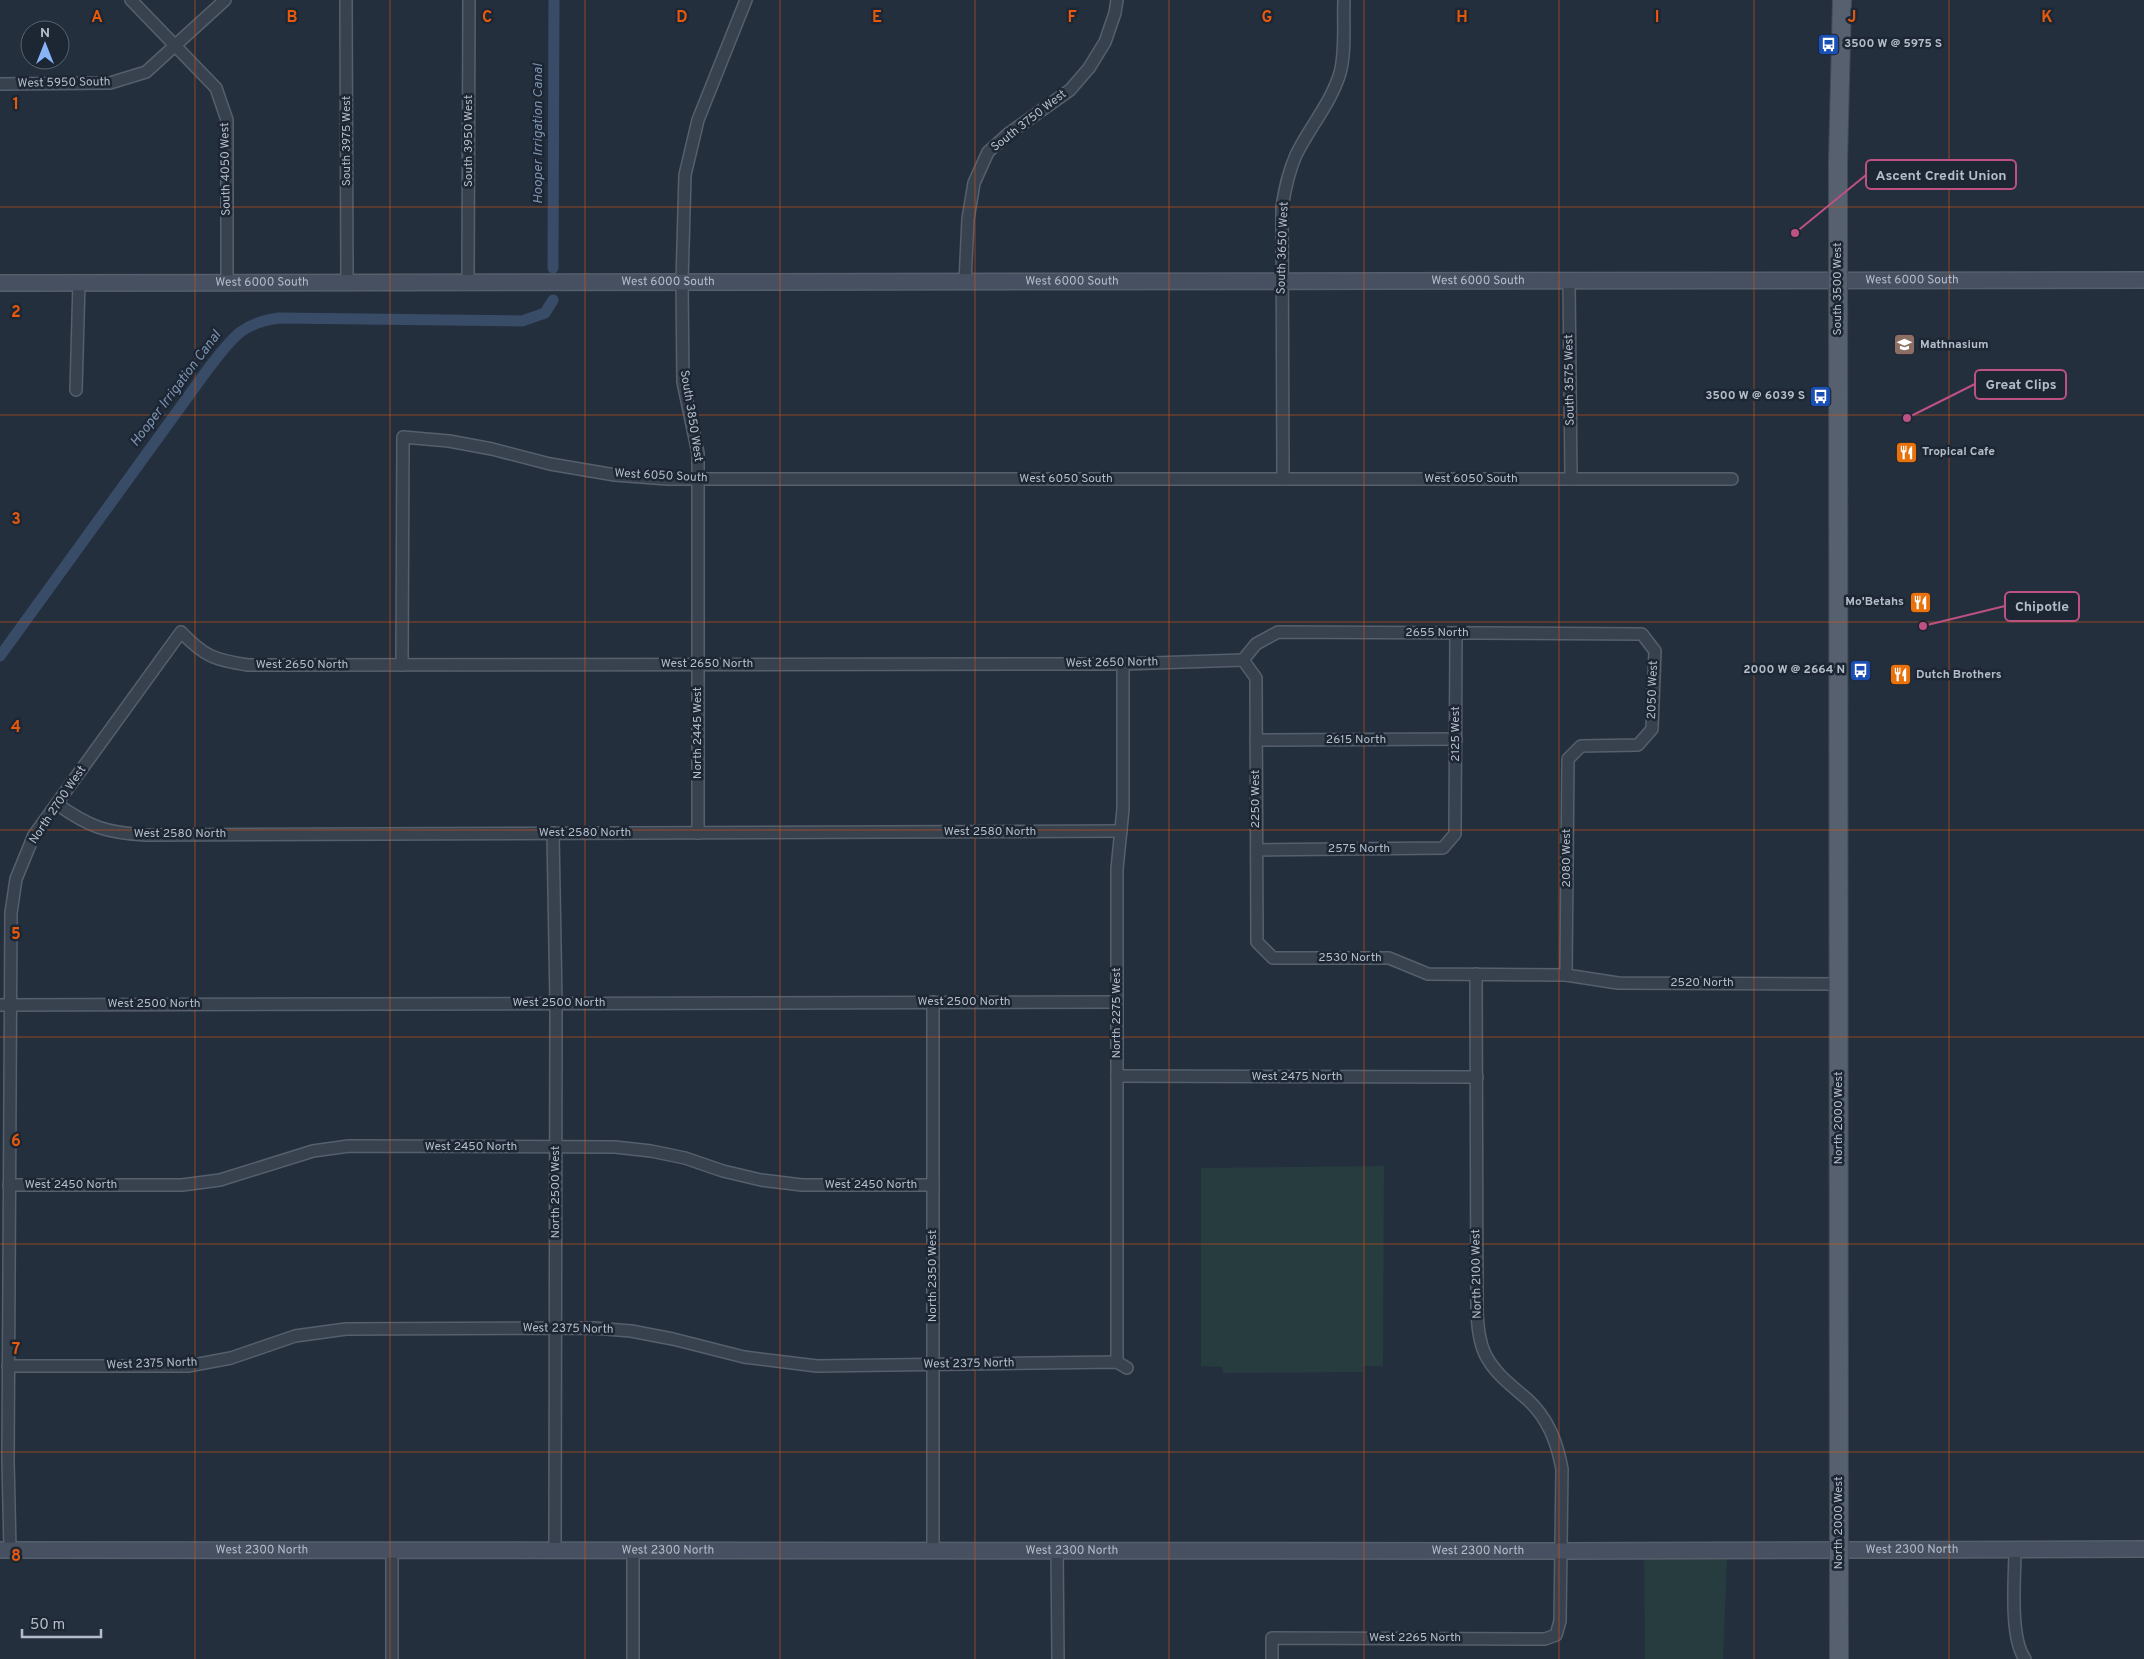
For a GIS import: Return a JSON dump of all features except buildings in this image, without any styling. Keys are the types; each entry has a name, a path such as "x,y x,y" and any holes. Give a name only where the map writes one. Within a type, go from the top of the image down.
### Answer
{"main road":[{"name":"South 3500 West","path":"1838,578 1838,161 1842,0"},
{"name":"North 2000 West","path":"1838,578 1839,1659"}],"street":[{"name":"South 4050 West","path":"131,0 216,88 227,120 227,283"},
{"name":"West 5950 South","path":"0,84 110,83 146,72 177,46 225,0"},
{"name":"South 3975 West","path":"346,0 347,282"},
{"name":"South 3950 West","path":"468,282 470,0"},
{"name":"South 3850 West","path":"699,574 698,453 683,382 682,282 685,174 698,120 746,0"},
{"name":"South 3750 West","path":"965,282 968,219 974,183 988,152 1008,134 1070,90 1089,68 1105,42 1115,13 1117,0"},
{"name":"South 3650 West","path":"1283,479 1282,208 1287,179 1297,154 1328,101 1340,73 1344,0"},
{"name":"West 6000 South","path":"0,283 2144,280"},
{"name":"South 3575 West","path":"1569,282 1571,479"},
{"path":"76,390 78,283"},
{"name":"West 6050 South","path":"402,665 403,437 492,449 550,464 615,475 698,479 1732,479"},
{"name":"North 2445 West","path":"698,833 699,574"},
{"name":"West 2650 North","path":"181,632 198,650 221,661 248,665 1123,664 1243,660"},
{"name":"North 2700 West","path":"5,1550 8,1460 10,1185 5,1005 11,913 16,880 34,835 181,632"},
{"name":"2655 North","path":"1243,660 1256,644 1278,632 1642,634"},
{"name":"2125 West","path":"1455,834 1456,633"},
{"name":"2050 West","path":"1581,746 1638,745 1652,729 1655,651 1642,634"},
{"name":"2250 West","path":"1243,660 1256,678 1257,942"},
{"name":"North 2275 West","path":"1122,1365 1117,1076 1117,869 1123,808 1123,664"},
{"name":"2615 North","path":"1256,740 1456,739"},
{"name":"2080 West","path":"1566,975 1568,759 1581,746"},
{"name":"West 2580 North","path":"57,804 77,819 96,828 120,833 138,834 1121,831"},
{"name":"North 2500 West","path":"553,833 556,1003 555,1550"},
{"name":"2575 North","path":"1257,850 1443,848 1455,834"},
{"name":"2530 North","path":"1257,942 1273,958 1389,958 1428,974 1566,975"},
{"name":"North 2100 West","path":"1476,974 1477,1313 1479,1334 1486,1354 1498,1373 1540,1414 1551,1430 1558,1448 1562,1469 1560,1621 1556,1635"},
{"name":"2520 North","path":"1566,975 1618,983 1839,984"},
{"name":"North 2350 West","path":"933,1002 933,1550"},
{"name":"West 2500 North","path":"5,1005 1117,1002"},
{"name":"West 2475 North","path":"1117,1076 1477,1077"},
{"name":"West 2450 North","path":"10,1185 182,1185 220,1180 313,1151 349,1146 615,1147 651,1151 685,1158 723,1171 761,1180 802,1185 933,1185"},
{"name":"West 2375 North","path":"8,1366 188,1366 231,1358 295,1336 346,1330 556,1328 631,1330 744,1357 817,1366 933,1364 1122,1365"},
{"path":"2015,1549 2015,1630 2025,1659"},
{"name":"West 2300 North","path":"5,1550 2144,1549"},
{"path":"392,1550 392,1659"},
{"path":"633,1550 633,1659"},
{"path":"1057,1550 1058,1659"},
{"name":"West 2265 North","path":"1272,1659 1272,1638 1545,1639 1556,1635"}],"green space":[{"path":"1384,1166 1383,1366 1363,1366 1363,1372 1223,1373 1222,1367 1201,1366 1201,1168"},
{"path":"1644,1558 1727,1559 1723,1659 1645,1659"}],"waterway":[{"name":"Hooper Irrigation Canal","path":"553,268 554,0"},
{"name":"Hooper Irrigation Canal","path":"0,656 208,369 230,341 245,329 266,320 279,318 522,321 545,313 553,300"}],"place":[{"name":"3500 W @ 5975 S","path":"1828,44"},
{"name":"Ascent Credit Union","path":"1795,233"},
{"name":"Mathnasium","path":"1904,345"},
{"name":"3500 W @ 6039 S","path":"1821,396"},
{"name":"Great Clips","path":"1907,418"},
{"name":"Tropical Cafe","path":"1906,452"},
{"name":"Mo'Betahs","path":"1920,602"},
{"name":"Chipotle","path":"1923,626"},
{"name":"2000 W @ 2664 N","path":"1861,670"},
{"name":"Dutch Brothers","path":"1900,675"}]}
